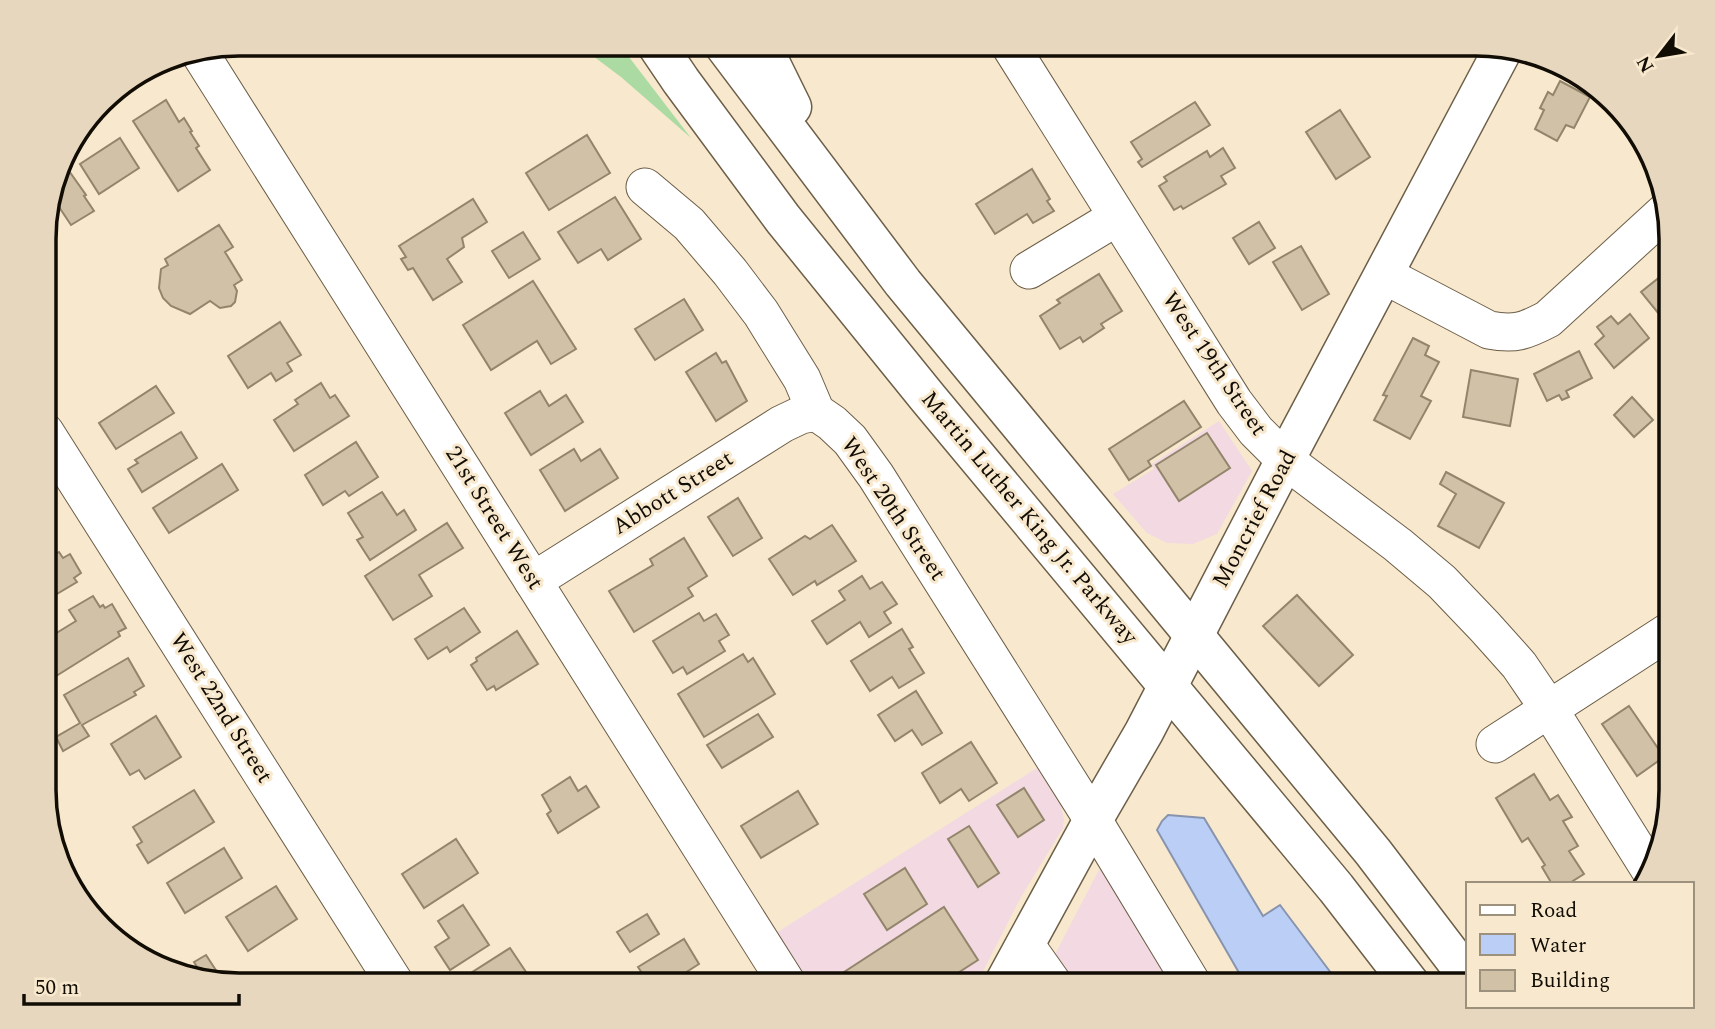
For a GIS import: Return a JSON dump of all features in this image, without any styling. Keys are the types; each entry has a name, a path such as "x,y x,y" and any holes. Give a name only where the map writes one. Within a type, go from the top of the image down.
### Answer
{"main road":[{"name":"Martin Luther King Jr. Parkway","path":"664,56 783,219 928,398 1336,888 1402,973"},
{"path":"732,56 903,283 1373,852 1466,973"},
{"path":"766,56 800,121 903,283"},
{"name":"Moncrief Road","path":"1009,973 1144,733 1498,58"}],"street":[{"name":"West 19th Street","path":"1016,56 1234,402 1256,431 1285,460 1398,545 1442,582 1519,665 1644,861"},
{"name":"21st Street West","path":"204,60 780,973"},
{"name":"West 20th Street","path":"645,187 689,224 730,272 761,313 802,379 816,412 850,440 876,476 1093,820 1186,973"},
{"path":"1029,270 1117,217"},
{"path":"1384,275 1489,330 1506,333 1525,331 1548,319 1658,219"},
{"name":"Abbott Street","path":"533,581 782,424 801,415 816,412"},
{"name":"West 22nd Street","path":"56,449 388,973"},
{"path":"1495,744 1659,638"},
{"path":"1025,944 1046,973"}],"shaded area":[{"path":"1219,421 1252,471 1217,534 1193,544 1167,543 1147,533 1113,494 1154,469 1152,464"},
{"path":"1037,768 1061,806 1063,828 1021,897 982,973 801,973 776,933"},
{"path":"1100,868 1165,973 1045,973"}],"green space":[{"path":"593,56 628,56 691,138"}],"water":[{"path":"1168,815 1204,818 1263,916 1280,905 1331,973 1239,973 1157,830"}],"building":[{"path":"1560,81 1590,97 1574,128 1566,125 1557,141 1535,129 1544,110 1540,108 1548,92 1553,95"},
{"path":"166,100 179,122 184,118 199,146 196,148 210,170 178,191 133,121"},
{"path":"1195,102 1210,125 1142,167 1138,162 1142,159 1131,142"},
{"path":"1340,110 1370,157 1336,179 1306,132"},
{"path":"587,135 610,173 549,210 526,173"},
{"path":"120,138 139,168 99,194 80,164"},
{"path":"1223,148 1235,168 1221,176 1226,184 1183,209 1181,206 1174,210 1159,186 1167,181 1164,177 1207,151 1210,157"},
{"path":"1032,169 1054,211 1033,223 1027,214 995,234 976,204"},
{"path":"69,171 94,211 71,225 59,207"},
{"path":"615,197 641,239 608,260 601,249 578,263 558,232"},
{"path":"473,199 487,222 462,238 464,247 447,259 462,282 433,300 413,268 408,270 401,259 406,257 399,246"},
{"path":"1259,222 1275,248 1249,264 1233,238"},
{"path":"219,225 233,247 225,252 242,280 234,285 237,291 235,302 231,306 220,308 210,301 190,314 171,306 163,298 159,288 161,269 168,265 165,259"},
{"path":"523,232 540,259 509,278 492,251"},
{"path":"1301,246 1329,294 1302,310 1273,262"},
{"path":"1099,274 1122,311 1101,324 1104,328 1083,342 1080,337 1060,349 1040,316 1060,303 1057,300"},
{"path":"1659,278 1659,314 1641,292"},
{"path":"533,281 576,349 551,364 537,341 491,370 463,325"},
{"path":"684,299 703,330 655,360 635,329"},
{"path":"1630,314 1649,338 1614,368 1595,344 1604,336 1597,327 1611,316 1618,324"},
{"path":"280,322 301,355 287,363 292,371 276,381 271,373 248,388 228,356"},
{"path":"1413,338 1429,346 1425,355 1439,362 1421,396 1431,401 1410,439 1374,420 1387,396 1383,395"},
{"path":"1579,351 1592,378 1566,391 1569,397 1562,400 1559,395 1547,401 1534,374"},
{"path":"716,353 722,363 726,361 747,401 716,421 686,372"},
{"path":"1471,370 1518,379 1510,426 1463,417"},
{"path":"321,383 330,398 335,395 349,416 294,451 274,420 298,404 295,400"},
{"path":"156,386 174,413 116,449 99,423"},
{"path":"540,391 549,406 566,395 583,422 531,455 505,413"},
{"path":"1632,397 1653,420 1634,437 1614,415"},
{"path":"1184,401 1201,427 1148,461 1151,466 1129,480 1109,449"},
{"path":"181,432 197,458 142,492 128,469 138,463 135,460"},
{"path":"1207,433 1230,468 1179,501 1156,465"},
{"path":"356,442 378,477 349,496 345,491 323,505 305,475"},
{"path":"574,449 581,461 600,449 618,478 565,511 540,470"},
{"path":"222,464 238,490 169,533 153,508"},
{"path":"1446,472 1504,503 1479,548 1438,526 1456,494 1440,484"},
{"path":"382,492 397,515 404,510 416,530 370,560 357,540 363,537 348,513"},
{"path":"738,498 762,538 733,556 708,517"},
{"path":"447,523 463,548 419,575 432,596 393,620 365,576"},
{"path":"832,525 856,561 817,585 815,581 793,595 769,559 805,536 810,539"},
{"path":"684,538 707,576 688,588 693,596 634,632 609,591 653,565 650,559"},
{"path":"59,552 63,558 70,554 81,573 74,578 77,582 56,594 56,554"},
{"path":"862,576 870,589 882,582 897,604 884,612 891,623 869,637 860,622 827,644 812,621 845,600 839,591"},
{"path":"1297,595 1353,655 1319,686 1263,626"},
{"path":"93,596 100,607 103,605 105,608 112,604 126,628 118,632 120,636 56,676 56,633 76,621 69,610"},
{"path":"464,608 480,632 450,652 447,647 428,659 415,639"},
{"path":"699,613 704,621 716,614 729,635 719,641 725,651 687,674 683,667 673,673 653,641"},
{"path":"902,629 913,647 909,649 924,673 899,688 892,677 870,691 851,661"},
{"path":"517,631 538,664 496,690 494,686 487,690 471,665 477,661 476,658"},
{"path":"743,654 748,662 753,658 775,694 704,737 678,694"},
{"path":"128,658 144,686 134,692 136,695 82,725 89,736 63,751 56,737 80,723 64,695"},
{"path":"916,691 942,733 922,745 912,730 895,741 878,715"},
{"path":"1629,706 1659,750 1659,761 1637,776 1602,724"},
{"path":"758,714 773,737 722,768 707,745"},
{"path":"156,716 181,757 145,779 139,770 130,775 111,744"},
{"path":"971,742 997,783 969,801 961,789 940,803 922,773"},
{"path":"1534,774 1550,800 1558,795 1572,817 1563,821 1578,846 1569,851 1584,874 1571,882 1551,882 1542,867 1545,865 1528,838 1522,842 1496,798"},
{"path":"570,777 578,791 586,786 599,807 558,833 547,814 551,811 542,795"},
{"path":"1024,788 1044,820 1018,837 997,805"},
{"path":"194,790 214,822 148,863 137,845 142,842 133,827"},
{"path":"798,791 818,824 761,858 741,826"},
{"path":"969,826 999,873 978,887 948,839"},
{"path":"456,839 478,873 424,908 402,874"},
{"path":"224,848 242,878 185,913 167,883"},
{"path":"905,868 927,904 887,930 864,894"},
{"path":"276,886 297,919 248,951 226,917"},
{"path":"463,905 489,945 450,970 435,947 449,938 438,921"},
{"path":"944,907 978,960 958,973 843,973"},
{"path":"647,914 659,934 630,952 617,932"},
{"path":"684,939 699,964 685,973 642,973 638,967"},
{"path":"510,948 527,973 471,973"},
{"path":"206,955 217,971 198,968 194,962"}]}
